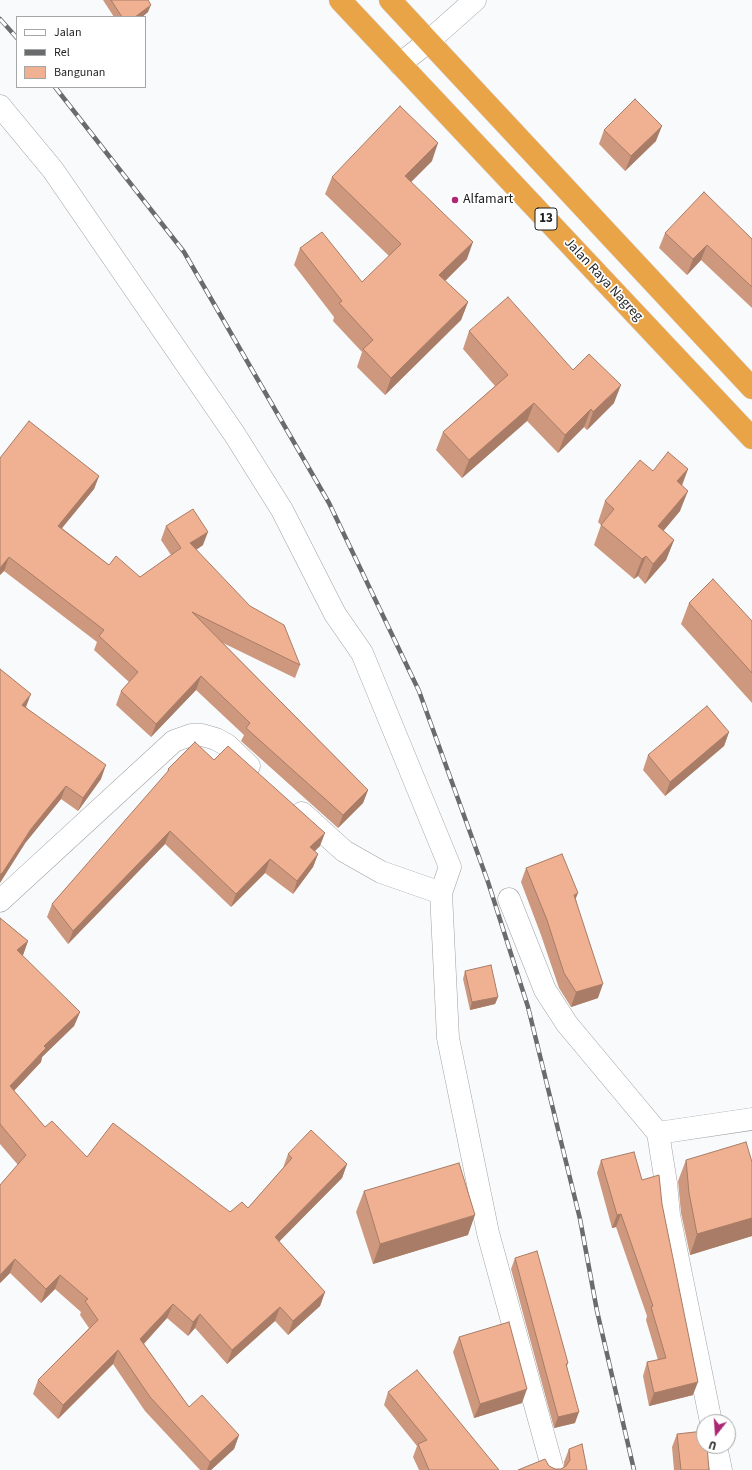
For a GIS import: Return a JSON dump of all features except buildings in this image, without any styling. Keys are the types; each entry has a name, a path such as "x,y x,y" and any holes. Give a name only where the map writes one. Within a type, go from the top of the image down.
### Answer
{"highway":[{"name":"Jalan Raya Nagreg","path":"340,0 752,438"},
{"name":"13","path":"390,0 752,388"}],"street":[{"path":"400,64 476,0"},
{"path":"0,106 52,170 235,435 282,510 335,614 362,652 450,867 441,893 448,1038 488,1233 553,1470"},
{"path":"0,901 174,741 191,735 202,735 216,739 227,746 262,777"},
{"path":"286,798 344,851 381,872 441,893"},
{"path":"509,899 545,990 567,1024 658,1134 666,1182 669,1215 709,1414"},
{"path":"658,1134 752,1119"},
{"path":"718,1454 721,1470"}],"railway":[{"path":"0,19 16,37"},
{"path":"56,88 184,252 329,503 419,691 488,882 528,1007 580,1219 597,1311 634,1470"}],"place":[{"name":"Alfamart","path":"455,200"}]}
